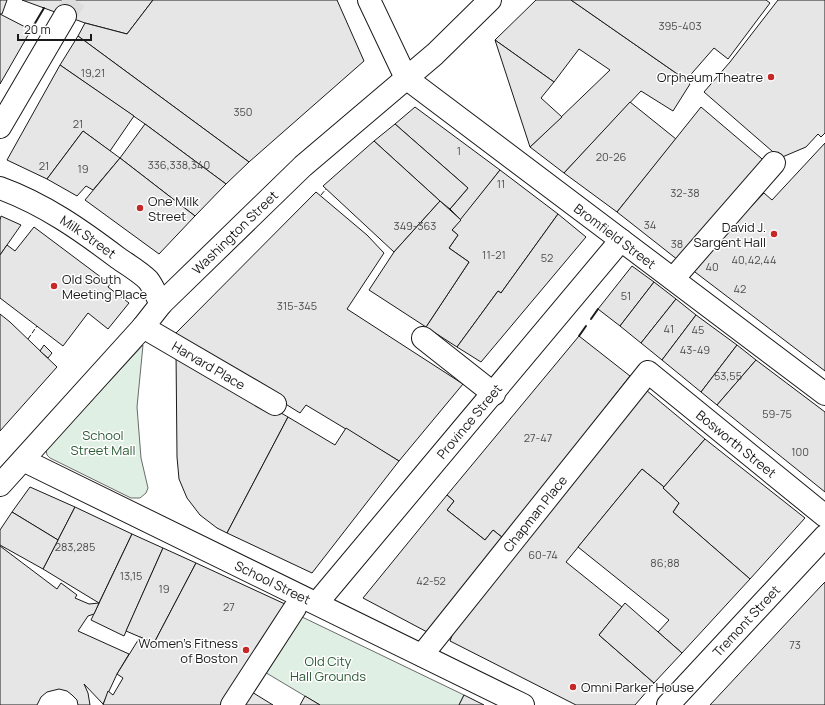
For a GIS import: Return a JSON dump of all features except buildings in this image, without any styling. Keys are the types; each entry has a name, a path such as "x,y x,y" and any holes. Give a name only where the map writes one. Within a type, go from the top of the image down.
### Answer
{"street":[{"path":"369,0 406,78"},
{"name":"Washington Street","path":"0,485 143,327 161,304 303,166 435,54 490,0"},
{"path":"0,127 65,16"},
{"name":"Bromfield Street","path":"406,78 825,394"},
{"path":"673,279 774,163"},
{"name":"Milk Street","path":"0,188 42,206 92,238 148,281 161,304"},
{"name":"Province Street","path":"317,603 622,240"},
{"name":"Harvard Place","path":"143,327 275,404"},
{"path":"423,338 494,394"},
{"name":"Bosworth Street","path":"648,372 825,516"},
{"name":"Chapman Place","path":"422,655 648,372"},
{"name":"School Street","path":"23,460 523,705"},
{"name":"Tremont Street","path":"668,705 825,536"},
{"path":"232,705 295,608"}],"green space":[{"name":"School Street Mall","path":"143,345 137,407 141,458 148,488 146,493 140,498 131,498 50,458 47,455 46,450"},
{"name":"Old City Hall Grounds","path":"298,615 464,695 459,705 320,705 263,671"}],"tunnel":[{"path":"65,16 75,0"}],"fence":[{"path":"321,195 326,189"},
{"path":"28,339 37,326"}],"wall":[{"path":"31,30 44,8"},
{"path":"591,319 598,309"},
{"path":"579,336 586,326"}],"place":[{"name":"Orpheum Theatre","path":"771,77"},
{"name":"One Milk Street","path":"140,208"},
{"name":"David J. Sargent Hall","path":"774,234"},
{"name":"Old South Meeting Place","path":"54,286"},
{"name":"Women's Fitness of Boston","path":"246,650"},
{"name":"Omni Parker House","path":"573,687"}]}
